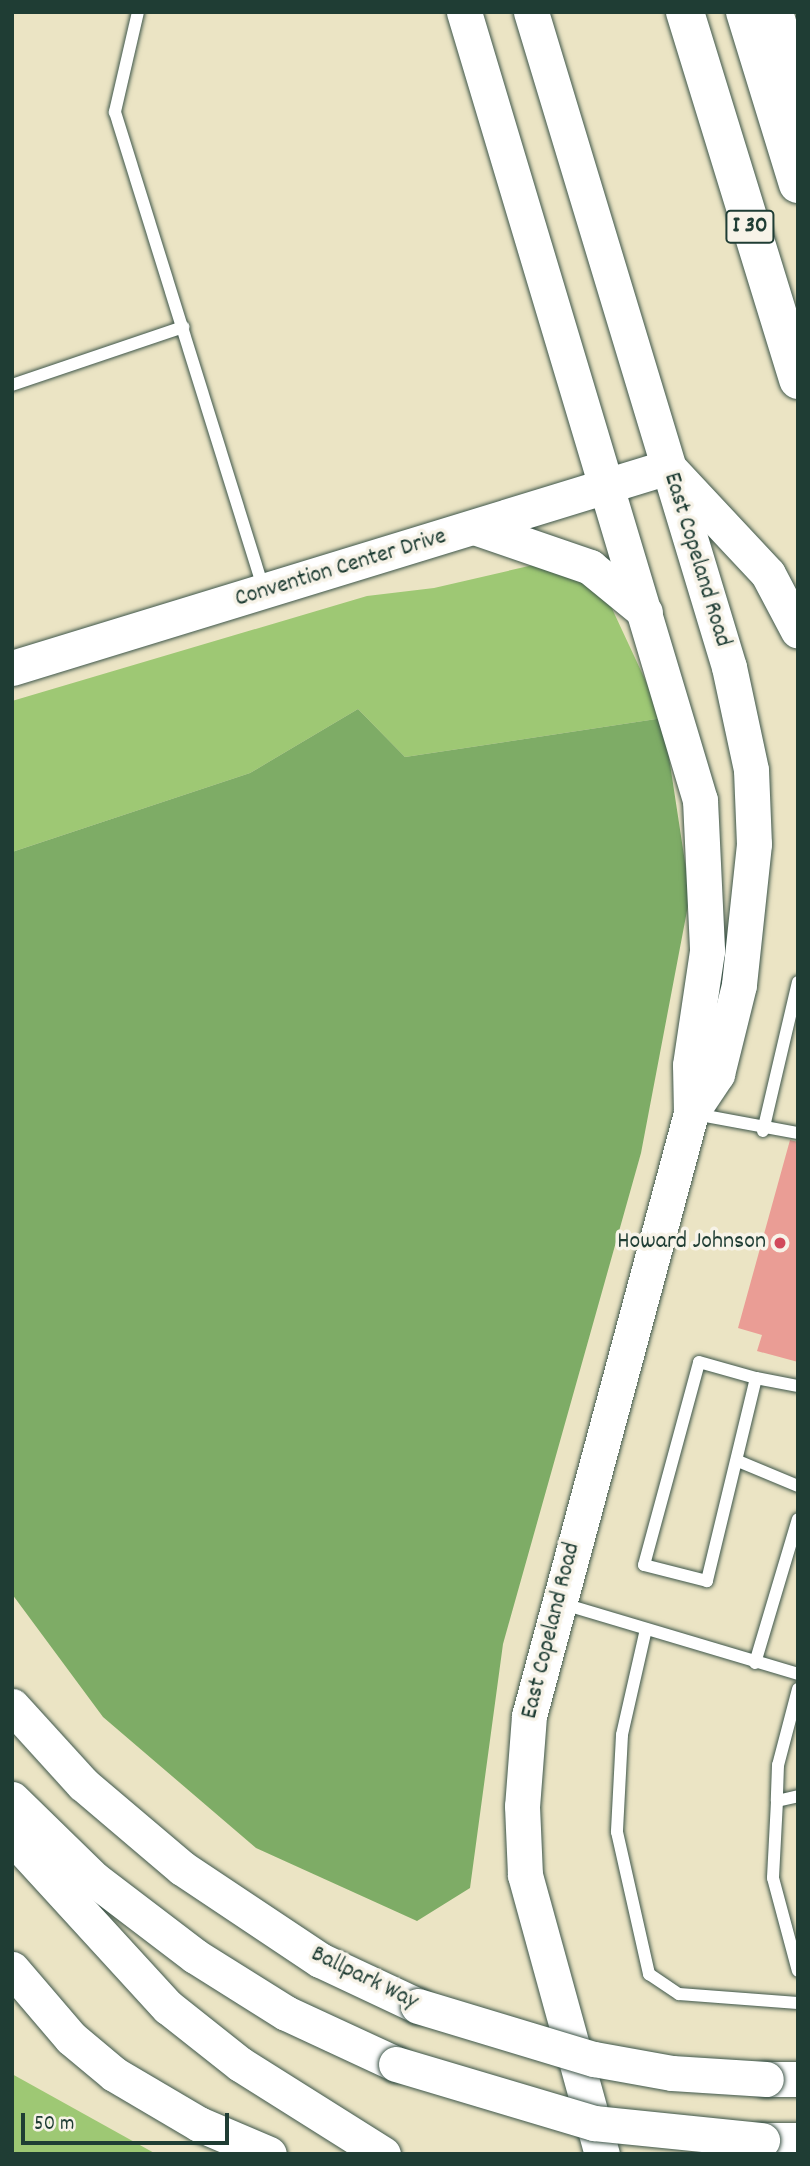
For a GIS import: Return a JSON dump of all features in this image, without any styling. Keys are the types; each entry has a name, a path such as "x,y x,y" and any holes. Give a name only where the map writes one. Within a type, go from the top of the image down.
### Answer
{"highway":[{"path":"667,12 703,74"},
{"name":"I 30","path":"685,12 798,380"},
{"name":"I 30","path":"745,12 798,184"},
{"path":"774,12 798,95"}],"main road":[{"name":"East Copeland Road","path":"464,12 609,487 701,814 707,951 690,1065 691,1113 529,1716 522,1842 532,1913 602,2154"},
{"name":"East Copeland Road","path":"531,12 745,734 754,844 739,985 717,1074 691,1113"},
{"name":"Convention Center Drive","path":"12,668 477,528 668,467"},
{"path":"668,467 768,574 798,631"},
{"path":"477,528 590,568 645,612"},
{"name":"Ballpark Way","path":"12,1706 83,1784 181,1868 320,1960 418,2006 580,2056 672,2073 782,2079"},
{"path":"12,1799 94,1879 195,1956 286,2012 396,2064 594,2123 762,2140 798,2140"},
{"path":"12,1837 169,2007 240,2064 383,2154"},
{"path":"12,1969 71,2038 114,2074 199,2124 269,2154"}],"lane":[{"path":"138,12 115,112 264,592"},
{"path":"12,385 183,327"},
{"path":"763,1131 798,982"},
{"path":"691,1113 763,1131 798,1133"},
{"path":"756,1378 707,1581 644,1565 699,1362 798,1387"},
{"path":"738,1461 798,1486"},
{"path":"755,1662 798,1519"},
{"path":"558,1602 798,1674"},
{"path":"646,1629 622,1735 617,1832 649,1974 679,1994 798,2003"},
{"path":"798,1689 778,1765 774,1878 798,1971"},
{"path":"777,1801 798,1796"}],"green space":[{"path":"542,563 565,566 608,600 663,718 405,757 358,709 250,773 12,852 12,701 367,596 434,588"},
{"path":"358,709 405,757 663,718 690,895 641,1153 503,1644 470,1888 417,1921 256,1848 103,1717 12,1594 12,852 250,773"},
{"path":"12,2074 156,2154 12,2154"}],"building":[{"name":"Howard Johnson","path":"790,1140 798,1142 798,1362 757,1351 762,1335 738,1328"}],"place":[{"name":"Howard Johnson","path":"780,1243"}]}
